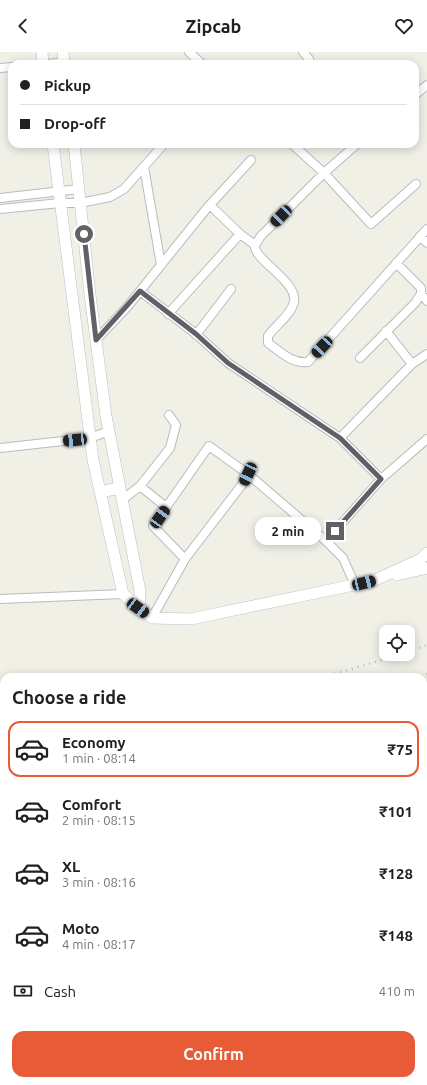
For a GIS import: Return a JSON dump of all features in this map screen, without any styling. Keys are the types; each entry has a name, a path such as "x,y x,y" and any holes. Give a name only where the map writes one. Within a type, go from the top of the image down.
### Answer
{"street":[{"path":"189,52 198,60"},
{"path":"302,52 309,59"},
{"path":"419,92 427,85"},
{"path":"53,148 93,460 123,594 138,608 152,618 191,619 355,585 427,568"},
{"path":"74,148 96,340 109,431 140,591 138,608"},
{"path":"0,198 59,197 80,203 110,197 124,189 161,148"},
{"path":"296,148 324,173 371,224 416,184"},
{"path":"255,245 260,237 324,173 352,148"},
{"path":"96,340 140,291 210,204 251,160"},
{"path":"144,167 161,265"},
{"path":"0,208 59,197 79,189"},
{"path":"210,204 240,234 255,245 260,256 287,283 294,296 294,303 288,314 268,336 268,343 292,361 302,363 308,362 427,229"},
{"path":"168,314 240,234"},
{"path":"420,236 427,243"},
{"path":"360,358 415,303 421,294 422,288 396,263"},
{"path":"196,335 231,289"},
{"path":"140,291 196,335 228,363 340,438 381,479"},
{"path":"421,294 427,301"},
{"path":"386,332 412,364"},
{"path":"340,438 412,364 427,354"},
{"path":"122,500 140,486 170,448 176,425 170,415"},
{"path":"0,448 90,438 109,431"},
{"path":"326,541 381,479 427,439"},
{"path":"185,559 153,526 209,446 248,474 326,541 343,558 355,585"},
{"path":"152,618 185,559 244,482 248,474"},
{"path":"140,486 166,507"},
{"path":"100,492 120,488"},
{"path":"373,581 421,559 427,553"},
{"path":"0,599 123,594 140,591"}],"railway":[{"path":"415,649 427,645"},
{"path":"337,673 379,661"}],"route":[{"path":"84,234 96,340 140,291 196,334 228,363 340,438 381,479 335,531"}]}
